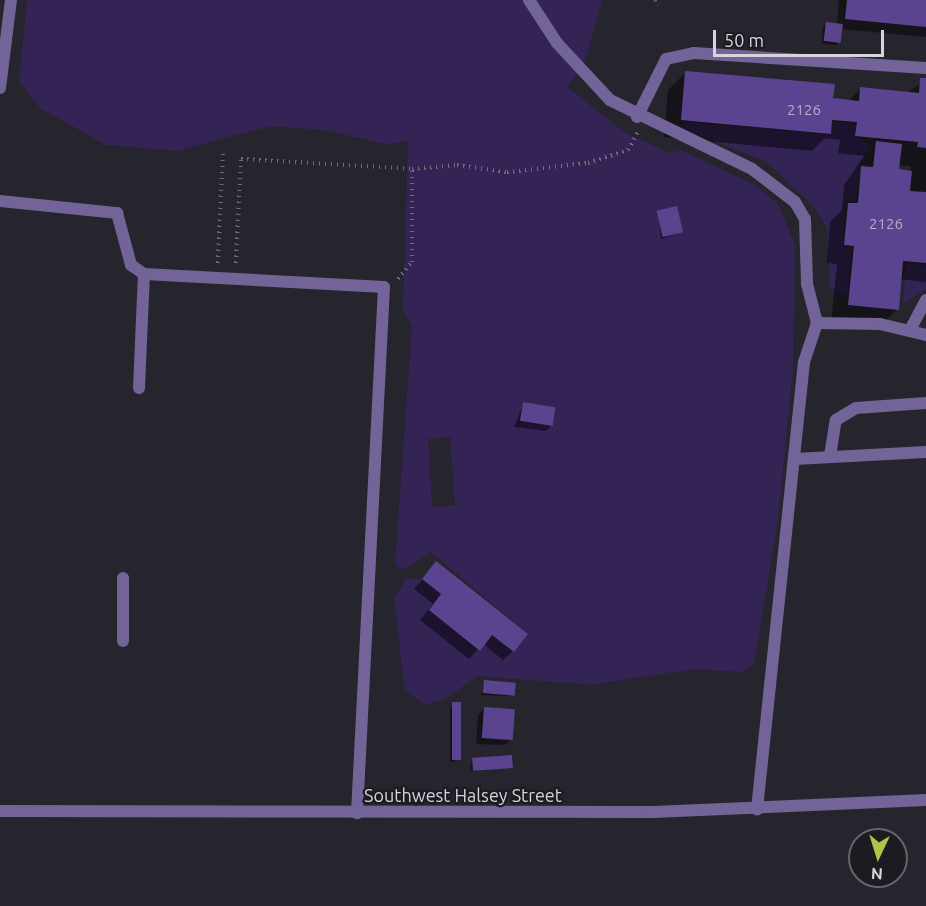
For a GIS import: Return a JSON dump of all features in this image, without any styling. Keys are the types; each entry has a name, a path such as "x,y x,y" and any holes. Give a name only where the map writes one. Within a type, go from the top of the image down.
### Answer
{"street":[{"path":"0,88 11,0"},
{"path":"529,0 586,77 640,119 752,170 795,202 810,235 807,284 817,323 804,362 757,810"},
{"path":"640,119 666,59 694,53 926,68"},
{"path":"0,201 117,213 131,265 144,274 384,287 357,813"},
{"path":"139,388 144,274"},
{"path":"909,330 926,300"},
{"path":"817,323 841,320 909,330 926,335"},
{"path":"830,456 836,420 856,408 926,403"},
{"path":"795,459 926,452"},
{"path":"123,578 123,641"},
{"name":"Southwest Halsey Street","path":"0,811 357,813 757,810 926,800"}],"path":[{"path":"235,267 241,159 412,169 456,165 507,172 588,163 628,150 640,119"},
{"path":"218,278 223,152"},
{"path":"384,287 408,273 412,262 412,169"}],"shaded area":[{"path":"27,0 602,0 586,59 567,87 624,132 669,153 681,150 755,185 778,204 795,245 793,369 778,519 754,663 743,672 692,669 592,685 478,676 443,700 425,705 405,690 394,599 406,578 422,579 441,594 429,610 479,651 492,635 514,651 528,634 431,552 403,570 395,564 412,325 403,312 408,141 385,144 324,130 271,126 177,151 106,145 40,108 19,81","holes":["523,402 556,407 553,425 520,421","450,437 455,505 432,507 428,439"]},
{"path":"833,121 855,124 855,137 872,145 860,164 856,201 845,201 843,247 852,248 848,294 843,296 829,287 828,230 815,208 767,162 680,128 685,122 831,135"},
{"path":"906,264 926,266 926,289 903,304"}],"building":[{"path":"847,0 926,0 926,27 845,19"},
{"path":"826,22 843,24 841,43 824,41"},
{"path":"685,71 835,84 833,98 859,101 860,87 919,93 920,78 926,78 926,148 917,147 918,142 855,136 857,122 832,120 831,134 681,120"},
{"path":"876,141 902,144 899,169 912,171 910,191 926,192 926,263 903,261 899,310 848,305 854,246 844,245 848,203 858,203 861,166 873,167"},
{"path":"677,206 683,232 663,237 657,211"},
{"path":"523,402 556,407 553,426 520,421"},
{"path":"436,561 528,634 514,652 492,635 480,651 429,610 441,594 422,579"},
{"path":"484,680 516,683 515,696 483,693"},
{"path":"452,702 461,702 461,760 452,760"},
{"path":"484,707 515,709 513,740 482,738"},
{"path":"512,755 513,768 473,771 472,758"}]}
